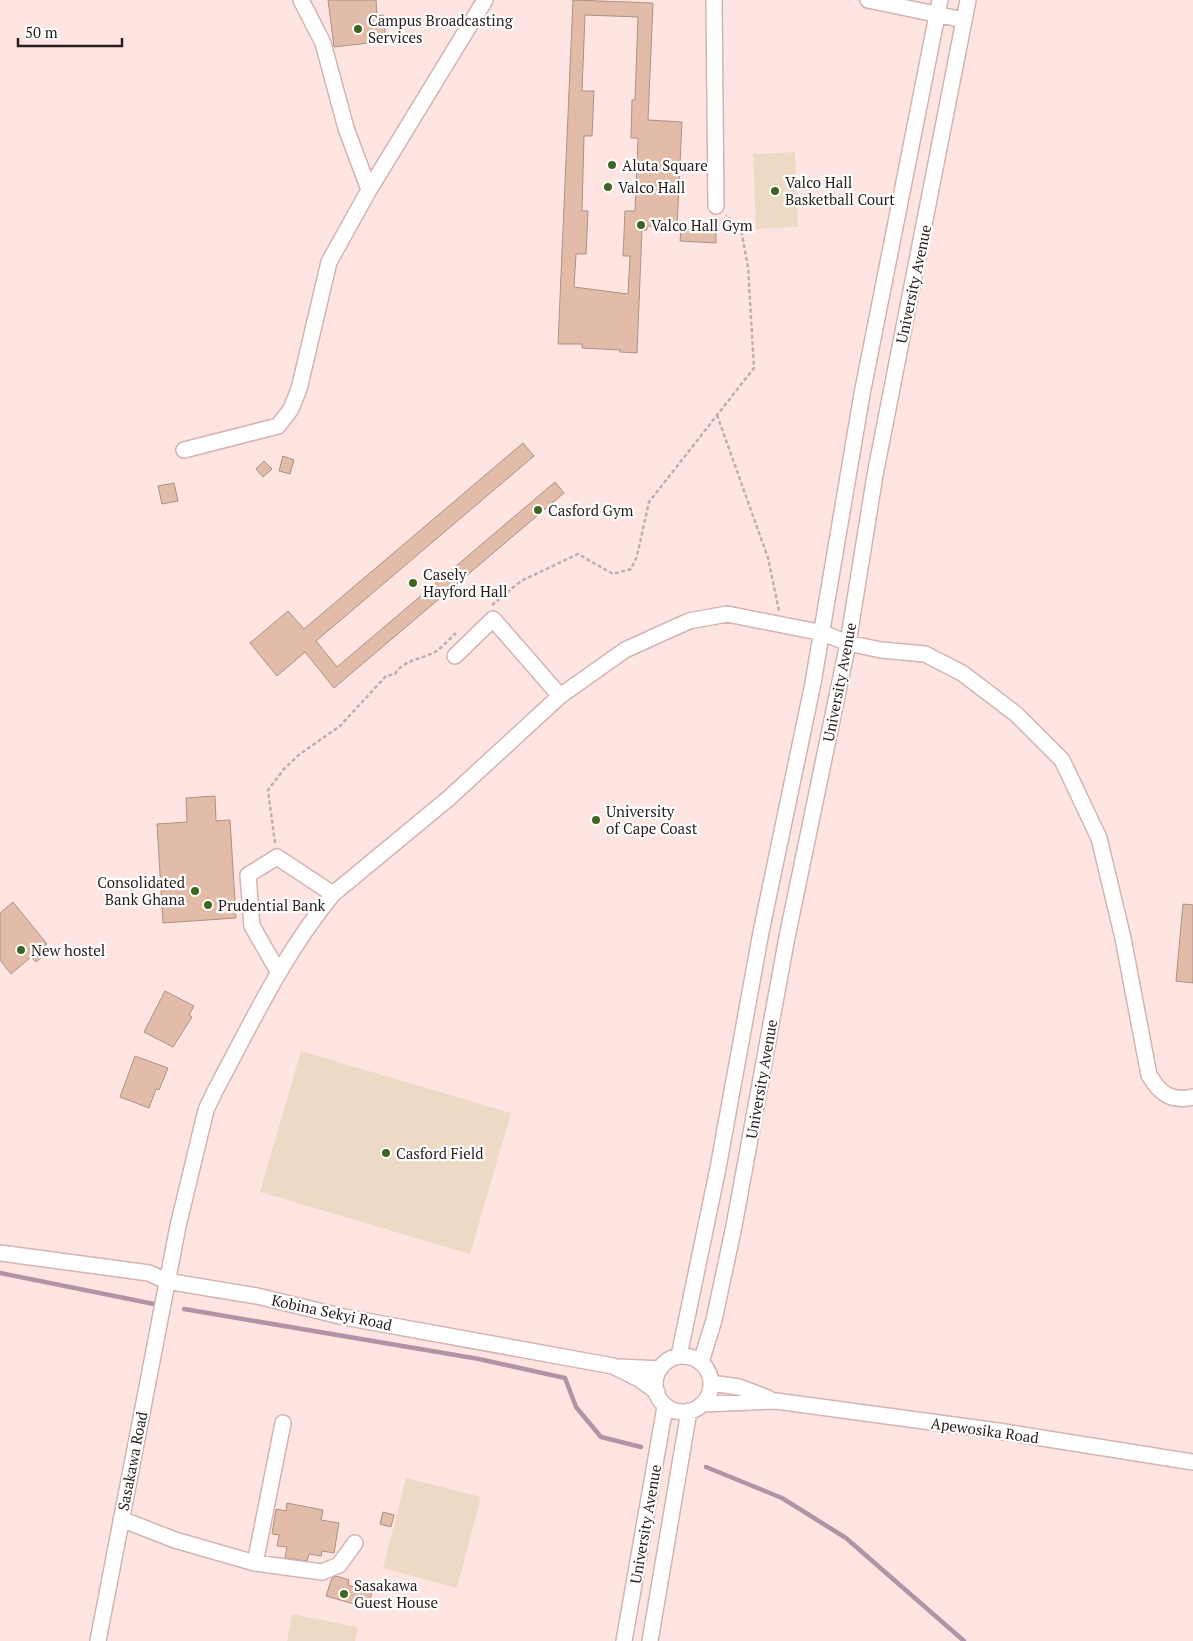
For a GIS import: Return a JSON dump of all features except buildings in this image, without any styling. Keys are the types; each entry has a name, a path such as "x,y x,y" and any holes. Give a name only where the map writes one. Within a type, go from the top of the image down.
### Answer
{"street":[{"path":"301,0 323,43 332,81 369,190"},
{"path":"184,450 278,426 291,409 299,389 329,262 369,190 485,0"},
{"path":"714,0 716,206"},
{"path":"868,0 937,16 964,20"},
{"name":"University Avenue","path":"679,1356 718,1168 759,941 823,633 862,394 940,0"},
{"name":"University Avenue","path":"701,1362 714,1320 734,1226 789,928 848,643 875,475 968,0"},
{"name":"Sasakawa Road","path":"98,1641 167,1281 188,1179 206,1110 279,973 320,910 333,894 448,798 560,696 625,650 689,621 726,614 782,627 823,633 848,643 881,650 925,654 962,672 1016,714 1062,760 1099,838 1123,938 1149,1076 1156,1088 1169,1098 1182,1100 1193,1097"},
{"path":"455,656 493,619 560,696"},
{"path":"279,973 252,926 248,875 277,857 333,894"},
{"name":"Kobina Sekyi Road","path":"0,1253 149,1273 167,1281 257,1296 344,1317 613,1366 640,1379 657,1392"},
{"path":"703,1404 710,1391 711,1383 706,1368 694,1358 679,1356 671,1358 660,1369 656,1384 657,1392 665,1407 689,1411 703,1404 776,1401"},
{"path":"613,1366 660,1369"},
{"path":"711,1383 739,1387 776,1401"},
{"name":"Apewosika Road","path":"776,1401 998,1431 1193,1462"},
{"name":"University Avenue","path":"624,1641 665,1407"},
{"name":"University Avenue","path":"650,1641 689,1411"},
{"path":"255,1563 283,1423"},
{"path":"121,1519 175,1540 255,1563 322,1572 340,1565 355,1543"}],"path":[{"path":"490,606 521,581 578,554 612,574 631,569 637,556 649,502 754,368 748,267 742,229 716,206"},
{"path":"717,414 768,558 782,627"},
{"path":"277,857 268,790 284,769 300,754 340,726 386,676 395,674 398,668 416,658 437,651 459,631"}],"shaded area":[{"name":"University of Cape Coast","path":"0,0 1193,0 1193,1641 0,1641"},
{"name":"Valco Hall Basketball Court","path":"795,152 798,227 756,229 753,154"},
{"name":"Casford Field","path":"301,1051 511,1113 470,1254 260,1192"},
{"path":"406,1478 481,1497 457,1588 383,1568"},
{"path":"292,1614 358,1627 355,1641 287,1641"}],"waterway":[{"path":"0,1273 159,1305"},
{"path":"184,1309 479,1359 565,1378 576,1407 601,1437 641,1447"},
{"path":"706,1467 782,1498 846,1538 964,1641"}],"place":[{"name":"Campus Broadcasting Services","path":"358,29"},
{"name":"Aluta Square","path":"612,165"},
{"name":"Valco Hall","path":"608,187"},
{"name":"Valco Hall Basketball Court","path":"775,191"},
{"name":"Valco Hall Gym","path":"641,225"},
{"name":"Casford Gym","path":"538,510"},
{"name":"Casely Hayford Hall","path":"413,583"},
{"name":"University of Cape Coast","path":"596,820"},
{"name":"Consolidated Bank Ghana","path":"195,891"},
{"name":"Prudential Bank","path":"208,905"},
{"name":"New hostel","path":"21,950"},
{"name":"Casford Field","path":"386,1153"},
{"name":"Sasakawa Guest House","path":"344,1594"}]}
